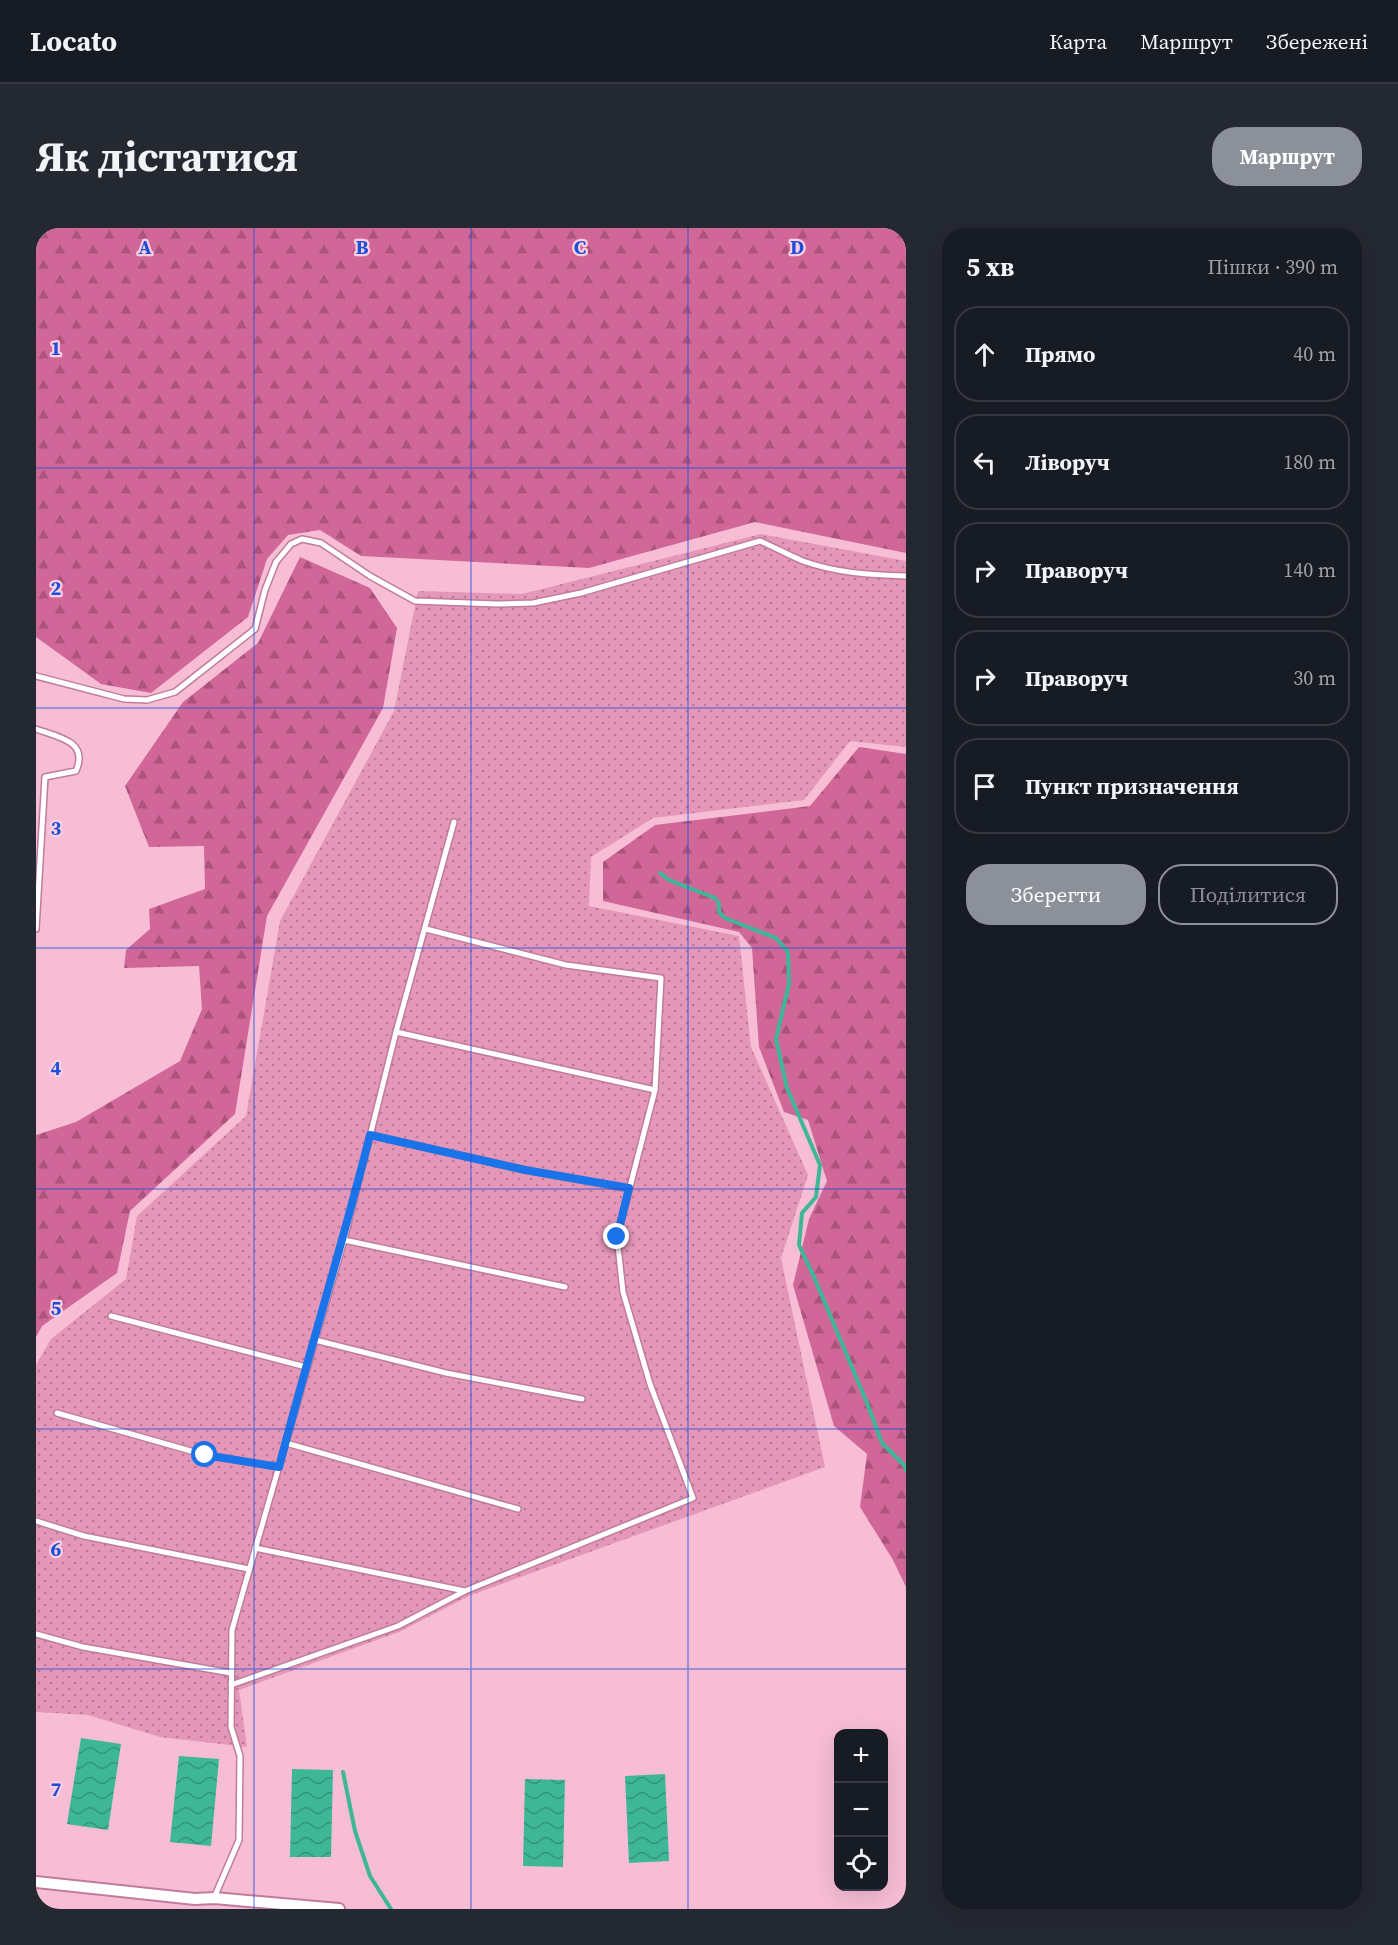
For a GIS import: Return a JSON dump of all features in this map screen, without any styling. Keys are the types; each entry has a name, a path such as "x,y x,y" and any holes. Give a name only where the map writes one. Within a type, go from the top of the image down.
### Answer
{"street":[{"path":"36,1882 195,1899 214,1898 339,1909"}],"lane":[{"path":"36,676 124,699 147,700 175,692 255,629 265,590 276,562 291,544 302,539 321,543 370,576 415,601 533,603 581,593 760,541 822,567 864,575 906,576"},
{"path":"36,729 73,743 80,754 80,763 76,771 66,775 36,776"},
{"path":"36,929 45,777"},
{"path":"214,1898 239,1840 240,1756 231,1727 232,1630 344,1240 396,1032 454,822"},
{"path":"231,1685 398,1626 465,1592 693,1498 650,1384 623,1292 617,1237 655,1090 661,978 566,965 426,929"},
{"path":"396,1032 655,1090"},
{"path":"370,1135 525,1170 629,1188"},
{"path":"344,1240 565,1287"},
{"path":"111,1316 306,1367"},
{"path":"315,1340 446,1373 582,1399"},
{"path":"57,1413 205,1455 279,1467"},
{"path":"286,1443 518,1509"},
{"path":"36,1521 84,1536 249,1569"},
{"path":"255,1548 465,1592"},
{"path":"36,1634 83,1647 231,1672"}],"shaded area":[{"path":"761,534 906,561 906,747 850,741 804,800 653,818 591,857 589,906 739,936 751,1047 808,1175 781,1258 825,1467 471,1595 399,1632 239,1690 247,1747 160,1737 88,1715 36,1712 36,1365 51,1339 126,1279 137,1216 246,1116 280,921 394,711 418,591 522,594"}],"green space":[{"path":"36,228 906,228 906,553 755,522 589,568 361,556 320,530 288,535 267,559 248,617 151,693 101,684 36,637"},
{"path":"300,557 370,588 397,628 383,708 267,916 235,1114 130,1211 117,1273 42,1326 36,1337 36,1135 76,1122 180,1061 202,1009 199,966 124,968 126,950 150,929 149,909 205,889 204,846 149,847 125,786 183,702 258,643"},
{"path":"859,747 906,754 906,1587 893,1560 860,1507 867,1454 834,1426 793,1285 809,1219 827,1181 808,1120 784,1112 759,1047 752,948 739,932 603,901 603,862 655,825 810,806"}],"water":[{"path":"81,1738 121,1744 108,1830 67,1824"},
{"path":"179,1756 219,1759 211,1846 170,1842"},
{"path":"292,1769 333,1770 331,1857 290,1857"},
{"path":"665,1774 669,1861 629,1863 625,1776"},
{"path":"525,1779 565,1780 563,1867 523,1866"}],"waterway":[{"path":"660,873 669,880 715,898 719,904 719,912 725,918 776,938 788,952 789,984 776,1039 787,1088 820,1165 816,1197 802,1213 799,1245 882,1443 904,1465 906,1470"},
{"path":"343,1772 355,1831 370,1876 391,1909"}],"route":[{"path":"205,1455 279,1467 344,1240 370,1135 525,1170 629,1188 617,1237"}]}
